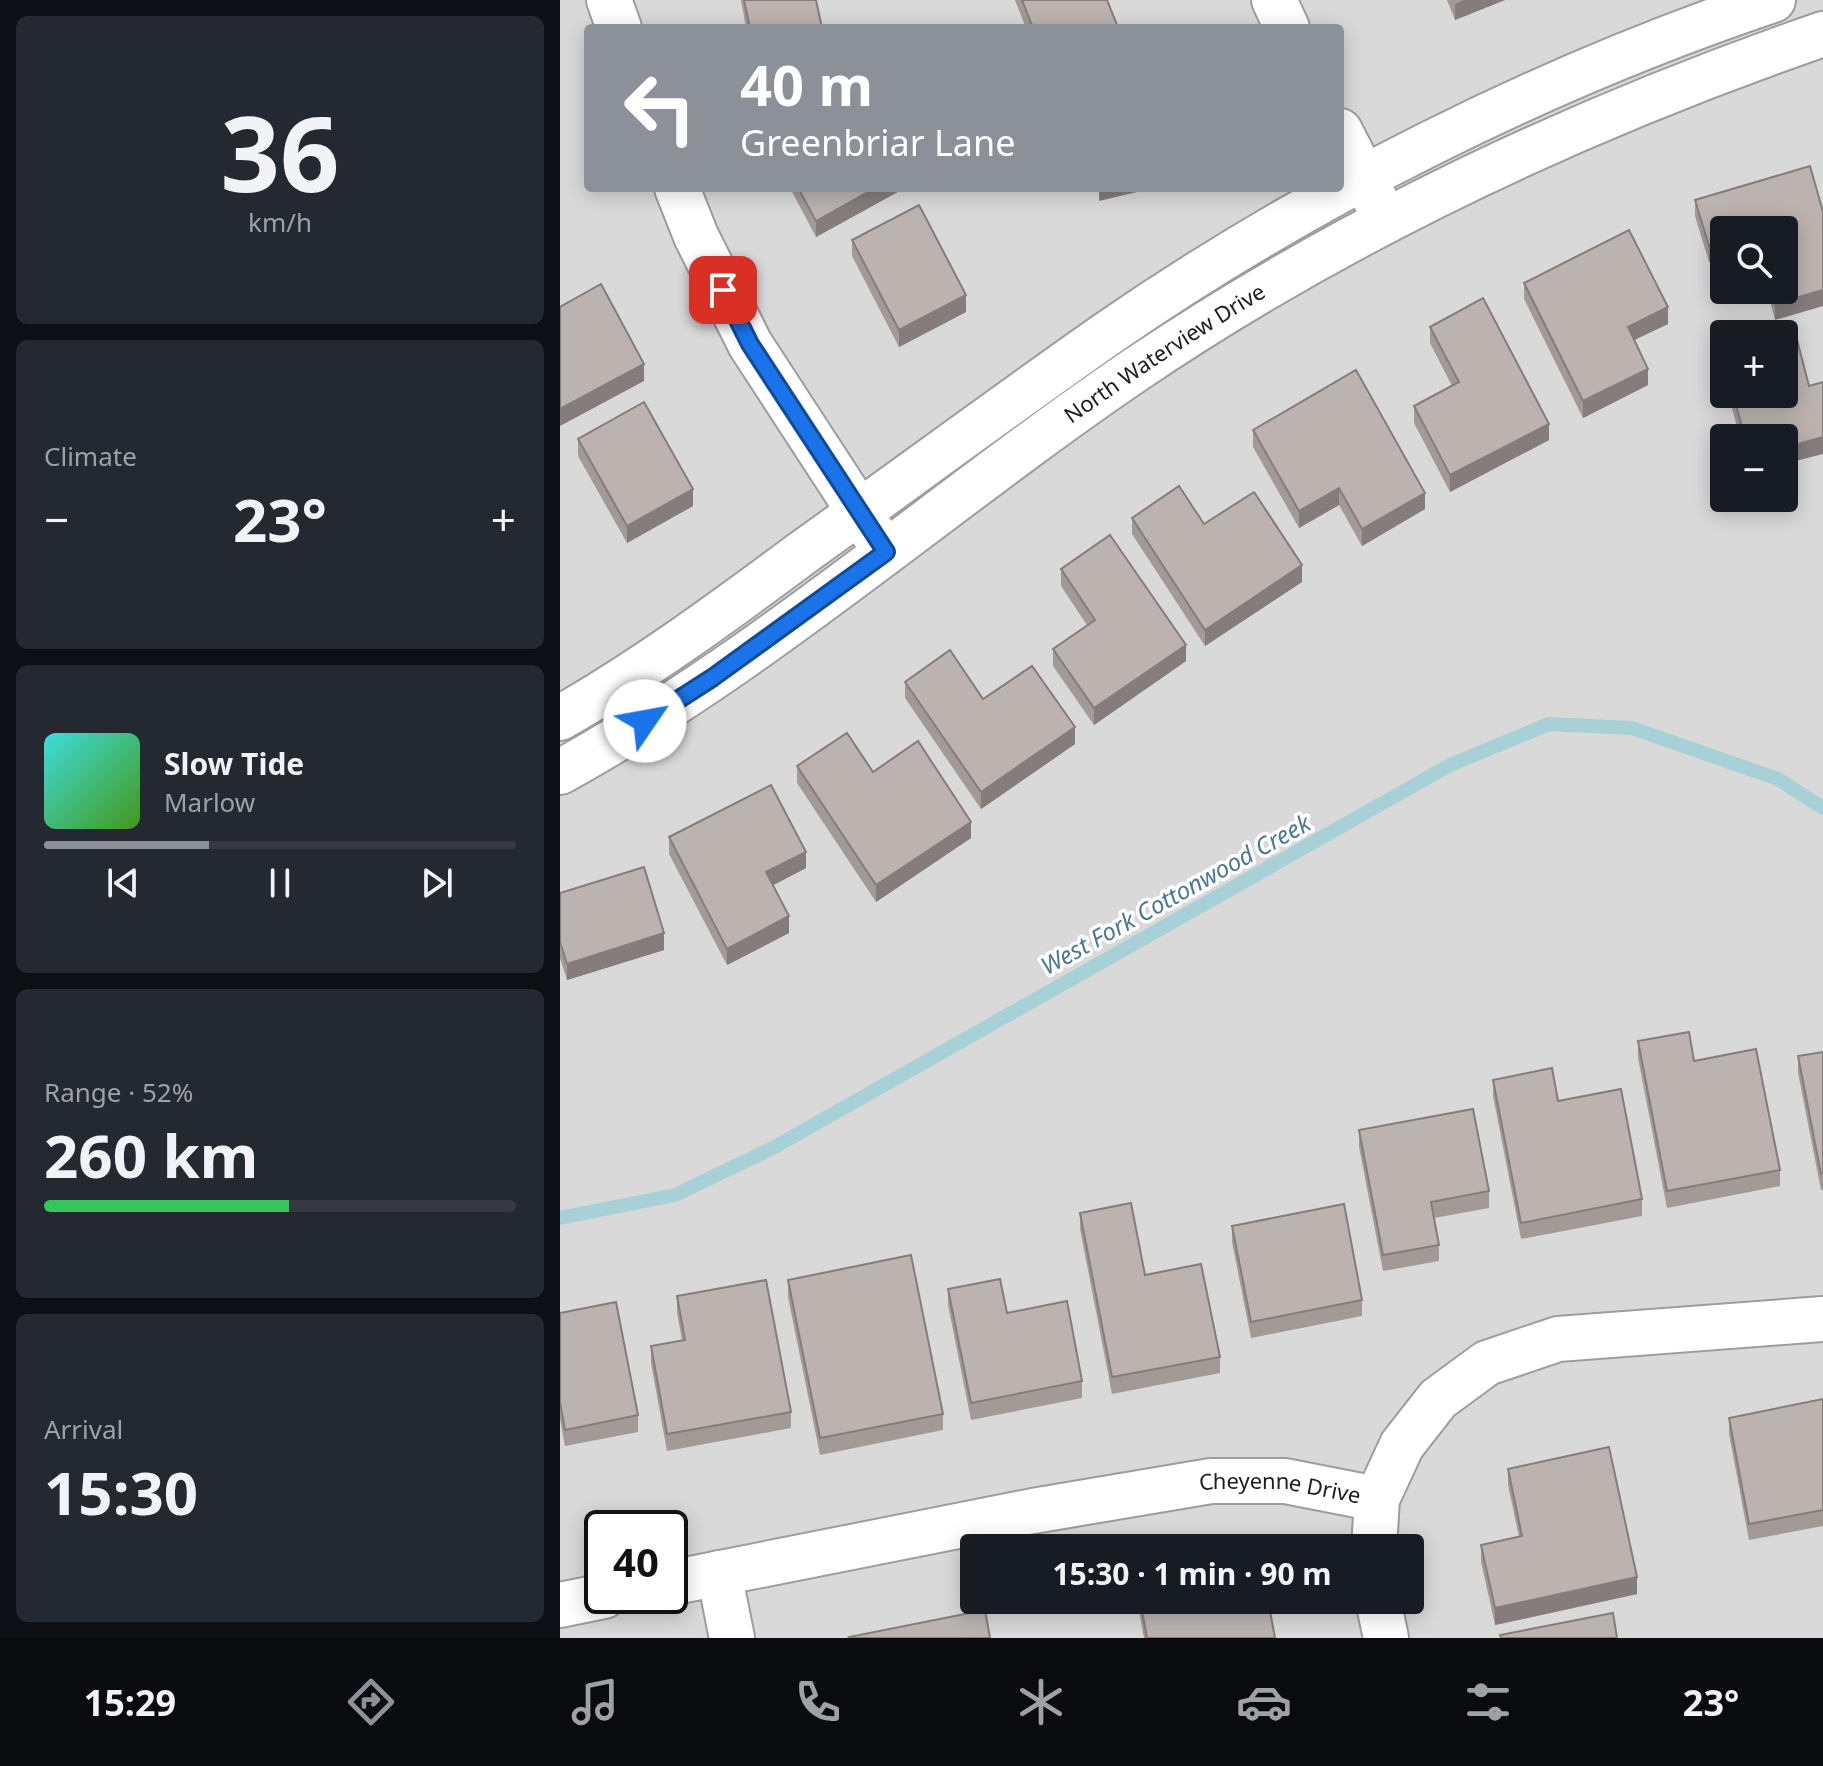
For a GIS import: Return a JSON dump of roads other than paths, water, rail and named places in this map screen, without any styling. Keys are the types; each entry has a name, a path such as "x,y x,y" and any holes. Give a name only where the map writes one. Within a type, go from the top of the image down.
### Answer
{"street":[{"path":"609,0 618,24"},
{"path":"1274,0 1285,24"},
{"path":"1344,189 1492,115 1620,58 1773,0"},
{"name":"North Waterview Drive","path":"560,772 712,678 1135,370 1295,271 1385,219 1504,161 1640,101 1823,34"},
{"path":"1344,139 1385,219"},
{"path":"679,192 696,236 750,344 886,552"},
{"path":"560,718 686,639 1159,299 1339,192"},
{"name":"Cheyenne Drive","path":"688,1579 1018,1514 1211,1481 1285,1481 1377,1499 1402,1445 1438,1399 1487,1363 1558,1339 1823,1319"},
{"path":"1375,1534 1377,1499"},
{"path":"719,1573 732,1638"},
{"path":"560,1605 584,1600"},
{"path":"1381,1614 1386,1638"}],"waterway":[{"name":"West Fork Cottonwood Creek","path":"560,1218 675,1195 771,1149 1450,765 1549,724 1632,728 1778,779 1823,808"}]}
